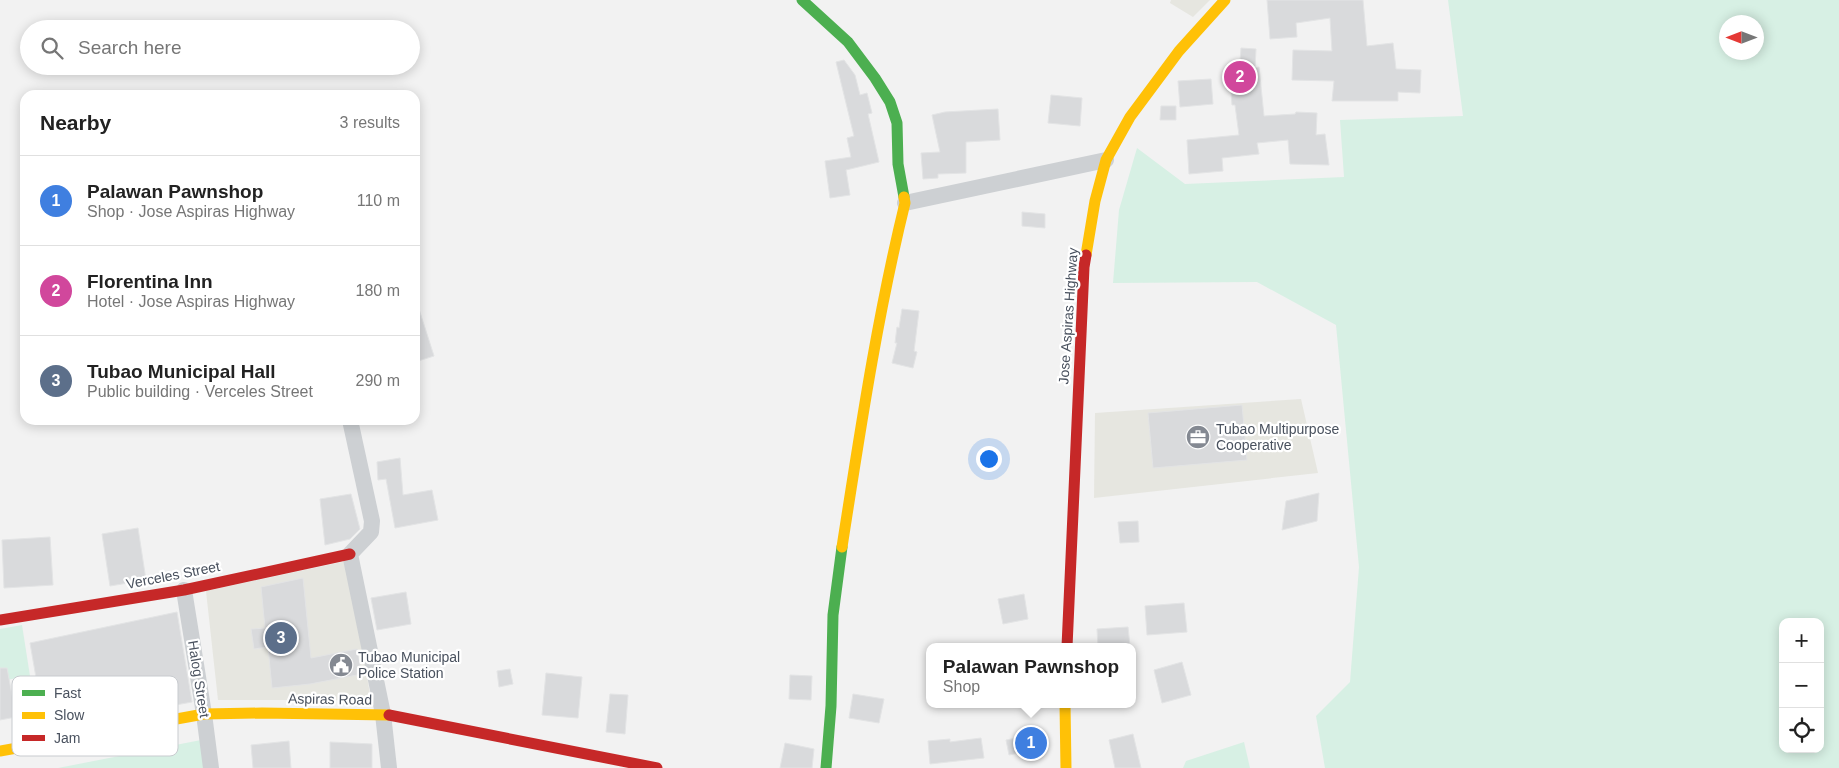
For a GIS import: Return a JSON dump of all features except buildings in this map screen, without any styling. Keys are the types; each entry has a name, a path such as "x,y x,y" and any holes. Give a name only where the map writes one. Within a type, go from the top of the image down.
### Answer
{"main road":[{"path":"802,0 848,42 890,102 897,123 898,164 905,202 888,273 865,397 838,580 833,616 831,706 826,768"},
{"name":"Jose Aspiras Highway","path":"1067,643 1084,267 1095,201 1106,160 1130,117 1179,51 1226,0"},
{"name":"Verceles Street","path":"0,620 184,590 350,554"},
{"path":"1065,708 1066,768"},
{"name":"Aspiras Road","path":"178,719 204,714 383,714 656,768"}],"street":[{"path":"905,202 1106,160"},
{"path":"351,425 372,521 371,532 350,554 383,714 390,768"},
{"name":"Halog Street","path":"184,590 211,768"}],"shaded area":[{"path":"1171,0 1210,0 1193,17 1170,3"},
{"path":"1301,399 1318,473 1094,498 1095,413"},
{"path":"347,561 371,700 218,700 206,591"}],"green space":[{"path":"1448,0 1839,0 1839,768 1325,768 1316,716 1350,682 1359,567 1336,325 1257,282 1113,283 1119,210 1137,148 1185,184 1344,177 1340,120 1463,116"},
{"path":"22,625 30,676 12,676 12,679 0,681 0,629"},
{"path":"201,740 206,768 58,768 119,756 178,756 178,745"},
{"path":"1244,742 1250,768 1183,768 1186,761"}],"traffic: fast":[{"path":"802,0 848,42 890,102 897,123 898,164 904,197"},
{"path":"826,768 831,706 833,615 842,547"}],"traffic: slow":[{"path":"1086,255 1095,201 1106,160 1130,117 1179,51 1225,0"},
{"path":"842,547 870,375 905,203 904,197"},
{"path":"1065,708 1066,768"},
{"path":"178,719 204,714 389,715"},
{"path":"0,751 12,749"}],"traffic: jam":[{"path":"1067,643 1086,255"},
{"path":"0,620 184,590 350,554"},
{"path":"389,715 657,768"}],"place":[{"name":"Florentina Inn","path":"1240,77"},
{"name":"Tubao Multipurpose Cooperative","path":"1198,437"},
{"name":"Tubao Municipal Hall","path":"281,638"},
{"name":"Tubao Municipal Police Station","path":"341,665"},
{"name":"Palawan Pawnshop","path":"1031,743"}]}
